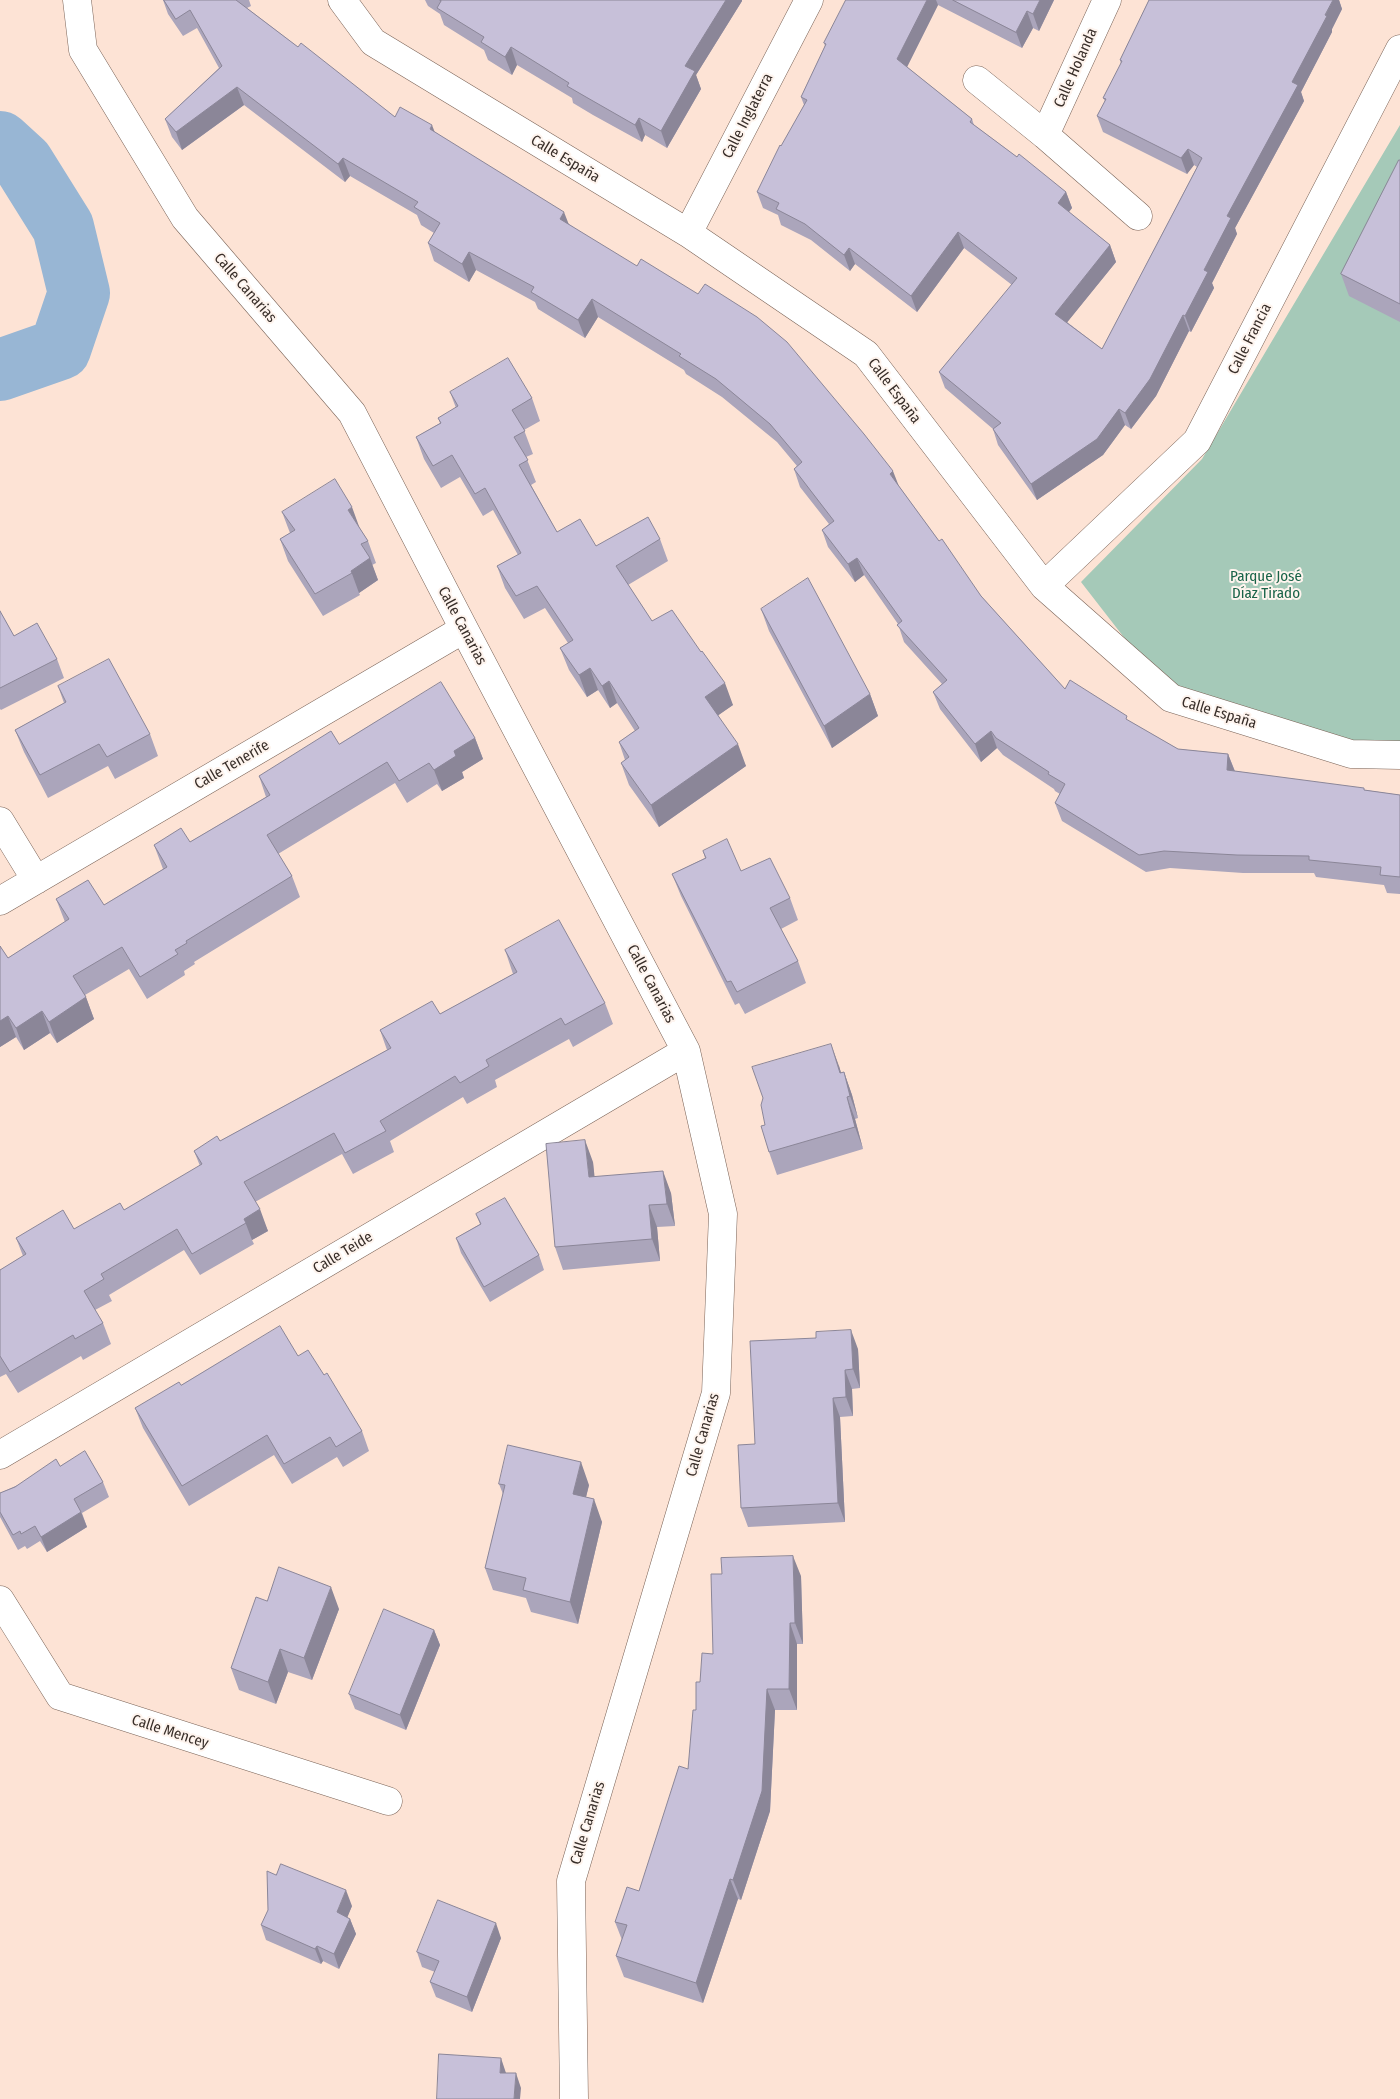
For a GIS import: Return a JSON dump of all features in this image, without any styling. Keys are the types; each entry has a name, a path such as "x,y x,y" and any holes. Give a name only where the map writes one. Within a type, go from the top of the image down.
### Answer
{"street":[{"name":"Calle Canarias","path":"77,0 83,50 185,218 352,413 686,1051 723,1214 716,1393 571,1880 574,2099"},
{"name":"Calle España","path":"342,0 373,42 688,233 866,354 1044,586 1171,698 1351,754 1400,756"},
{"name":"Calle Inglaterra","path":"688,233 808,0"},
{"name":"Calle Holanda","path":"1045,135 1107,0"},
{"name":"Calle Francia","path":"1044,586 1197,441 1400,49"},
{"path":"977,80 1045,135 1138,216"},
{"name":"Calle Tenerife","path":"0,901 464,629"},
{"path":"0,821 36,880"},
{"name":"Calle Teide","path":"0,1455 686,1051"},
{"name":"Calle Mencey","path":"0,1600 60,1696 388,1801"}],"green space":[{"name":"Parque José Díaz Tirado","path":"1400,125 1400,750 1351,754 1171,698 1081,582 1202,459"}],"building":[{"path":"164,0 236,0 298,47 301,43 395,117 400,107 432,125 430,129 564,212 560,219 637,266 641,259 698,294 705,284 757,317 787,342 864,434 893,471 890,474 939,541 942,539 981,596 1065,689 1070,680 1127,716 1126,719 1178,749 1228,754 1227,770 1364,788 1364,790 1400,795 1400,877 1380,875 1381,867 1309,860 1309,856 1164,851 1139,855 1055,803 1065,784 996,738 991,731 975,744 933,692 947,680 897,625 902,621 857,558 848,564 822,530 834,521 794,469 802,462 770,424 716,379 679,356 681,354 592,299 578,320 531,292 534,287 469,252 462,264 428,243 440,223 414,207 418,202 343,158 338,164 237,87 176,132 165,119 222,66 190,10 176,19"},
{"path":"440,0 726,0 685,66 695,71 661,131 639,118 635,125 567,86 569,83 511,47 505,57 481,42 484,37 437,8"},
{"path":"846,0 927,0 897,59 972,119 970,122 1017,157 1019,154 1066,192 1058,203 1110,245 1055,314 1102,349 1202,158 1188,149 1181,158 1097,116 1106,99 1103,98 1122,61 1120,60 1149,0 1333,0 1325,15 1327,16 1292,82 1298,85 1227,216 1231,218 1204,270 1208,272 1150,379 1125,413 1119,409 1097,439 1031,484 993,429 1001,423 939,372 1017,278 958,232 911,296 849,248 844,255 805,224 776,209 779,203 757,192 780,145 807,100 801,97 826,44 824,43"},
{"path":"953,0 1040,0 1033,14 1027,11 1016,32"},
{"path":"1400,160 1400,304 1341,274"},
{"path":"508,358 532,398 512,410 525,431 514,437 528,460 519,465 557,532 580,519 596,546 648,517 660,539 616,566 652,621 672,610 725,683 705,697 738,744 651,805 621,763 629,757 619,742 639,728 609,681 602,686 590,668 579,675 560,648 573,640 537,586 516,596 497,566 521,553 485,488 475,494 452,455 433,466 416,437 441,423 438,418 458,406 450,392"},
{"path":"335,479 352,507 348,510 368,541 361,544 370,558 351,571 352,573 315,594 280,539 295,530 282,512"},
{"path":"808,578 870,694 824,726 761,609"},
{"path":"0,611 14,636 37,623 57,659 0,688"},
{"path":"109,659 150,734 107,757 99,744 40,775 15,730 66,702 58,686"},
{"path":"441,682 475,738 454,751 456,756 434,770 429,763 399,781 387,762 267,835 292,876 186,941 187,943 175,950 178,954 140,977 122,947 73,976 86,997 49,1022 42,1011 16,1028 8,1016 0,1021 0,946 8,958 69,919 56,899 88,880 104,905 167,867 154,845 181,828 190,842 270,795 259,776 331,731 339,744"},
{"path":"727,839 741,871 770,858 790,898 770,908 798,961 737,992 731,981 727,982 672,874 706,858 703,851"},
{"path":"559,920 605,1003 565,1025 561,1018 486,1060 489,1066 460,1083 455,1076 380,1121 386,1131 345,1153 334,1133 244,1182 260,1209 244,1219 246,1223 192,1254 177,1229 101,1274 104,1279 84,1291 103,1323 75,1339 73,1335 10,1372 0,1356 0,1270 26,1254 16,1238 63,1210 74,1229 120,1203 124,1210 202,1164 194,1151 217,1136 220,1141 391,1048 380,1030 432,1001 440,1014 517,972 505,950"},
{"path":"831,1044 840,1073 844,1072 850,1096 847,1097 855,1127 769,1152 761,1126 765,1125 761,1105 763,1098 752,1067"},
{"path":"585,1140 589,1177 663,1171 667,1204 649,1205 652,1239 555,1247 546,1144"},
{"path":"505,1198 539,1255 484,1287 456,1238 481,1224 476,1214"},
{"path":"280,1326 298,1356 308,1350 324,1375 327,1373 362,1431 336,1447 330,1437 284,1464 267,1435 182,1486 135,1408 179,1382 181,1385"},
{"path":"851,1330 853,1369 845,1370 846,1397 833,1398 838,1503 741,1508 738,1445 755,1444 750,1341 816,1338 816,1332"},
{"path":"508,1445 581,1462 573,1494 594,1499 570,1602 523,1590 526,1578 485,1568 505,1485 499,1484"},
{"path":"85,1451 103,1482 74,1499 81,1512 41,1537 35,1526 21,1534 20,1531 13,1535 0,1512 0,1493 15,1487 56,1459 60,1466"},
{"path":"793,1556 795,1623 790,1623 789,1689 767,1689 762,1791 733,1880 730,1879 696,1983 616,1956 627,1925 615,1922 627,1887 639,1891 679,1766 688,1769 693,1710 696,1710 696,1682 700,1682 702,1653 713,1654 711,1574 722,1574 721,1558"},
{"path":"279,1567 331,1587 304,1658 280,1649 268,1682 231,1668 256,1597 267,1601"},
{"path":"384,1609 434,1630 400,1715 349,1694"},
{"path":"281,1864 346,1890 337,1912 350,1919 334,1954 317,1946 315,1949 261,1925 268,1910 267,1871 276,1875"},
{"path":"438,1900 496,1923 467,1997 430,1982 439,1961 417,1952"},
{"path":"439,2054 501,2058 500,2073 516,2073 514,2099 437,2099"}],"waterway":[{"path":"0,142 23,163 63,227 79,293 60,349 0,370"}]}
